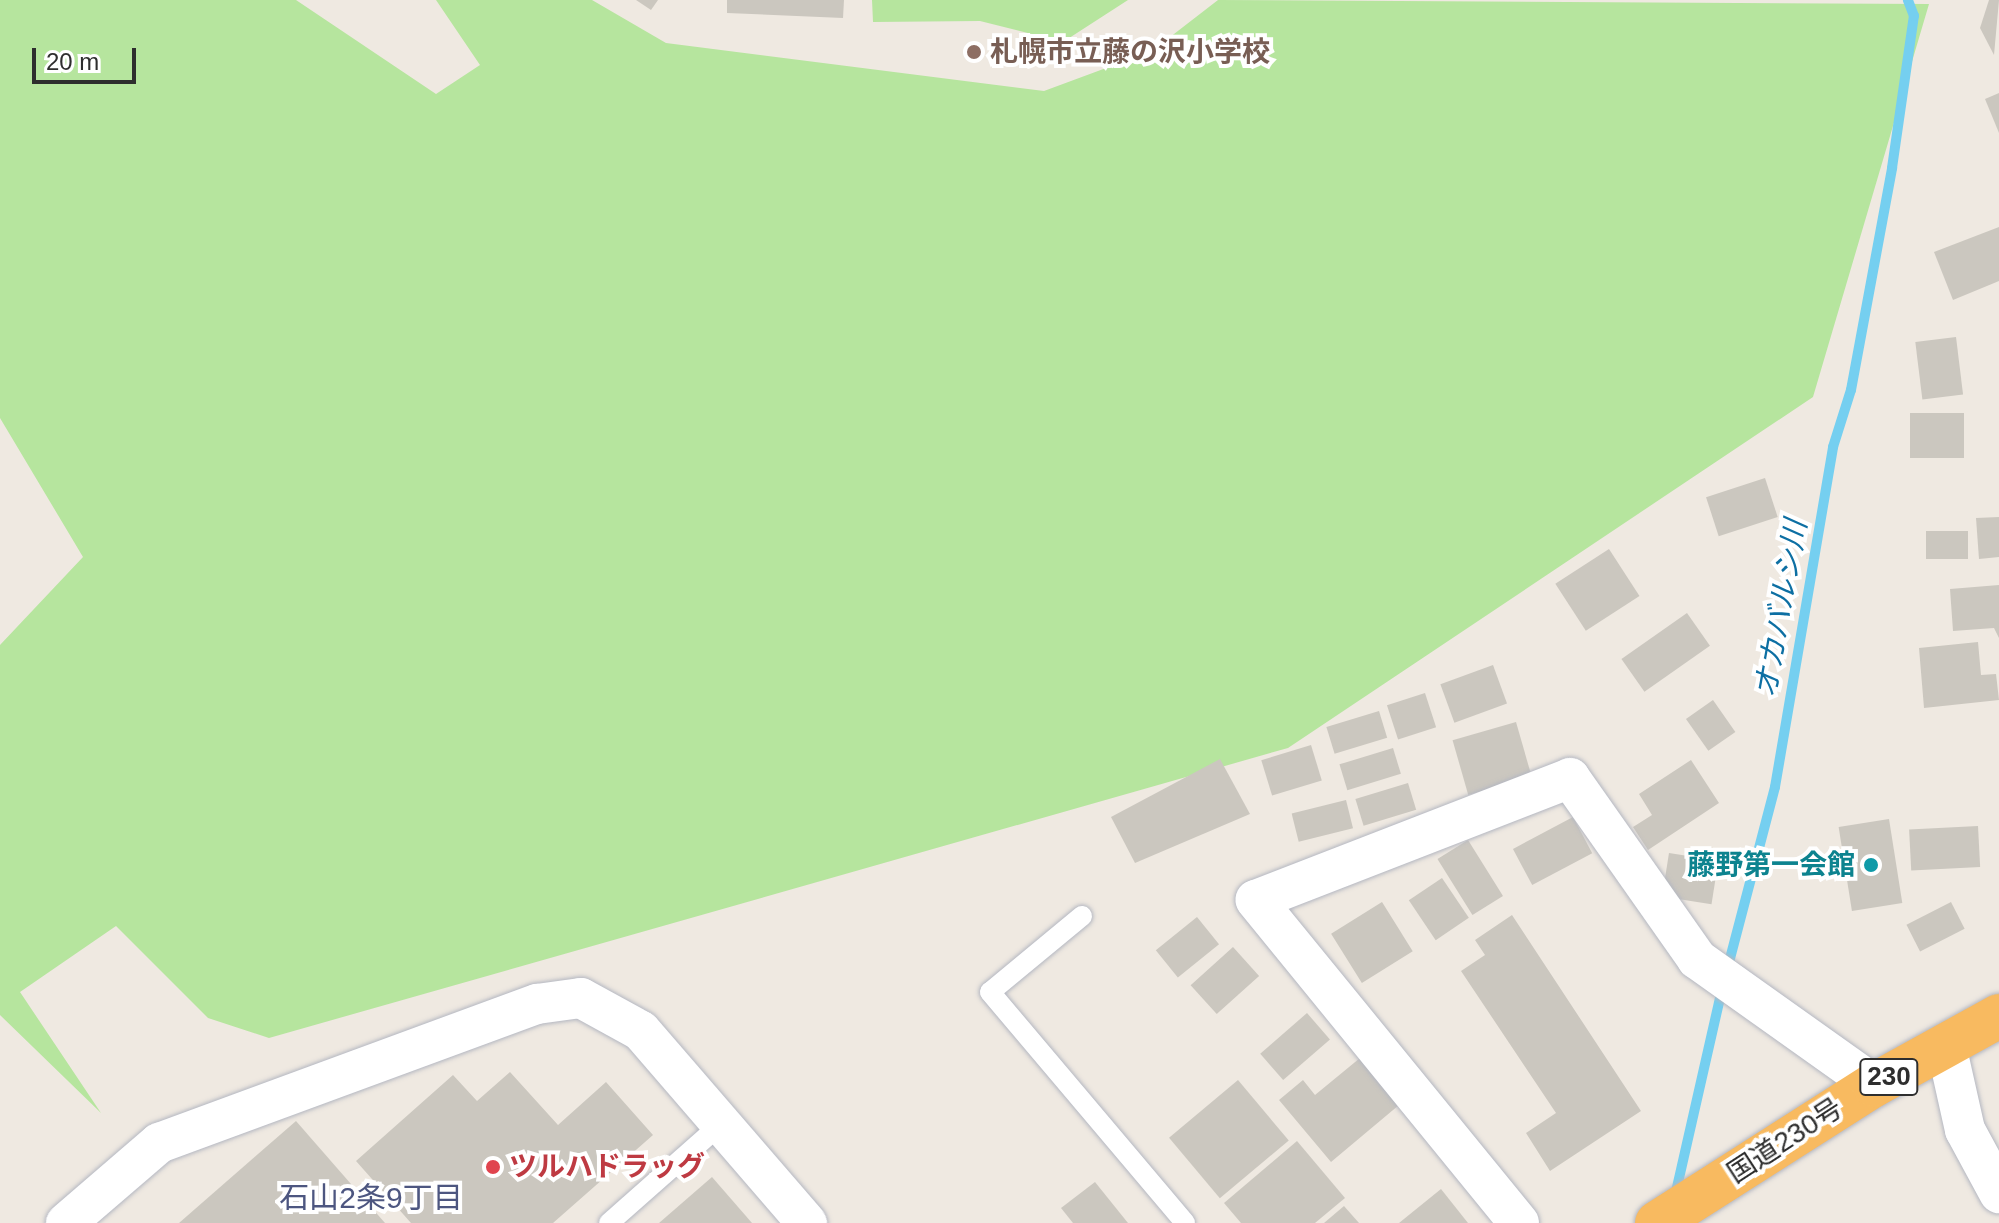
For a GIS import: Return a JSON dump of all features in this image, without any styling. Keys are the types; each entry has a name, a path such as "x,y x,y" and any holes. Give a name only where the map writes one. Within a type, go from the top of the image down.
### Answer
{"highway":[{"name":"国道230号","path":"1657,1223 1874,1085 1999,1016"}],"street":[{"path":"1519,1223 1256,900 1570,778 1697,959 1797,1026 1874,1085"},
{"path":"66,1223 159,1143 537,1004 581,998 641,1031 723,1122 807,1223"},
{"path":"1946,1045 1965,1130 1999,1193"}],"lane":[{"path":"1082,916 990,992 1185,1223"},
{"path":"609,1223 723,1122"}],"green space":[{"path":"0,0 296,0 436,94 480,65 436,0 592,0 666,43 1044,91 1152,51 1218,0 1929,4 1813,397 1288,748 269,1038 208,1018 116,926 20,992 101,1113 0,1015 0,645 83,557 0,418"},
{"path":"872,0 1128,0 1063,42 980,21 873,22"}],"building":[{"path":"636,0 658,0 651,10"},
{"path":"727,0 844,0 843,18 727,13"},
{"path":"1989,0 1999,0 1994,55 1980,28"},
{"path":"1999,93 1999,133 1985,99"},
{"path":"1999,227 1999,281 1953,300 1934,252"},
{"path":"1956,337 1963,395 1922,400 1915,342"},
{"path":"1910,413 1964,413 1964,458 1910,458"},
{"path":"1765,478 1778,517 1719,536 1706,497"},
{"path":"1999,517 1999,557 1979,559 1976,518"},
{"path":"1926,531 1968,531 1968,559 1926,559"},
{"path":"1609,549 1639,596 1586,631 1555,584"},
{"path":"1999,585 1999,638 1994,628 1953,631 1950,589"},
{"path":"1687,613 1710,646 1644,692 1621,659"},
{"path":"1978,642 1981,675 1996,674 1999,700 1924,708 1919,648"},
{"path":"1493,665 1507,704 1454,723 1440,684"},
{"path":"1425,693 1436,727 1398,740 1387,705"},
{"path":"1713,700 1735,732 1708,751 1686,719"},
{"path":"1379,711 1387,738 1335,754 1326,727"},
{"path":"1516,722 1532,777 1468,795 1453,740"},
{"path":"1311,745 1322,780 1272,796 1261,760"},
{"path":"1393,748 1401,774 1347,790 1339,764"},
{"path":"1220,759 1250,814 1135,863 1111,817"},
{"path":"1691,760 1719,803 1648,850 1633,827 1652,815 1639,794"},
{"path":"1408,783 1416,810 1364,826 1355,799"},
{"path":"1346,800 1353,828 1299,842 1292,814"},
{"path":"1573,817 1592,853 1532,885 1513,849"},
{"name":"藤野第一会館","path":"1889,819 1902,903 1852,911 1839,827"},
{"path":"1978,826 1980,867 1911,871 1909,830"},
{"path":"1468,840 1503,896 1472,915 1437,859"},
{"path":"1669,853 1718,861 1712,904 1662,896"},
{"path":"1442,878 1469,918 1436,940 1409,900"},
{"path":"1382,902 1413,951 1362,983 1331,934"},
{"path":"1951,902 1965,929 1920,951 1906,925"},
{"path":"1512,915 1641,1111 1550,1171 1526,1133 1556,1113 1461,971 1485,955 1475,940"},
{"path":"1197,917 1219,944 1178,978 1156,950"},
{"path":"1233,947 1259,976 1217,1014 1191,985"},
{"path":"1307,1013 1330,1039 1283,1080 1260,1054"},
{"path":"1360,1058 1399,1105 1331,1162 1279,1100 1303,1080 1315,1095"},
{"path":"510,1072 558,1125 606,1082 653,1135 553,1223 411,1223 356,1161 453,1075 477,1101"},
{"path":"1238,1080 1289,1141 1220,1198 1169,1138"},
{"path":"296,1121 385,1223 179,1223"},
{"path":"1297,1141 1345,1198 1315,1223 1241,1223 1224,1203"},
{"path":"712,1177 752,1223 659,1223"},
{"path":"1095,1182 1128,1223 1073,1223 1061,1208"},
{"path":"1441,1189 1468,1223 1399,1223"},
{"path":"1344,1206 1359,1223 1324,1223"}],"waterway":[{"name":"オカバルシ川","path":"1727,970 1775,787 1833,447 1851,390 1892,168 1914,16 1908,0"},
{"name":"オカバルシ川","path":"1675,1196 1722,989"}],"place":[{"name":"札幌市立藤の沢小学校","path":"974,52"},
{"name":"藤野第一会館","path":"1871,865"},
{"name":"ツルハドラッグ","path":"493,1167"}],"district":[{"name":"石山2条9丁目","path":"371,1198"}]}
